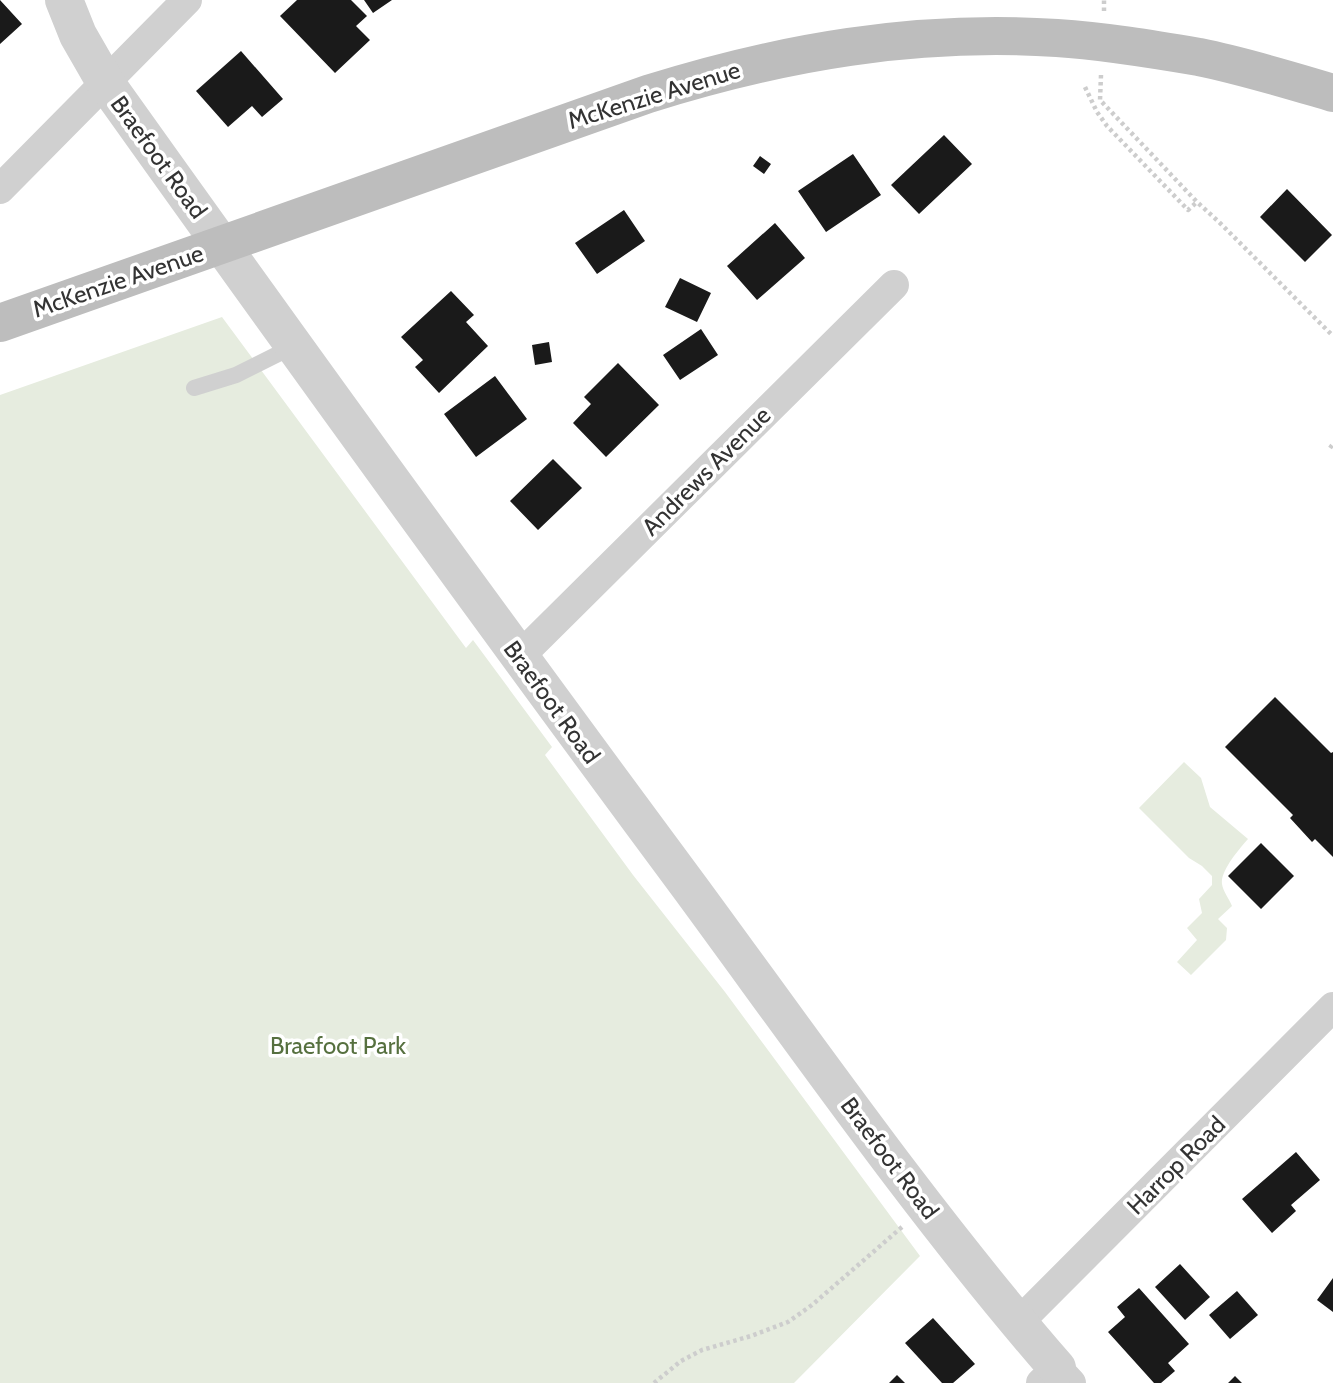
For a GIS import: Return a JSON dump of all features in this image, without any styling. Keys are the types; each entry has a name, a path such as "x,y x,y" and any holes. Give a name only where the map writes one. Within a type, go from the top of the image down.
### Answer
{"main road":[{"name":"McKenzie Avenue","path":"0,323 648,94 701,77 811,52 933,38 994,36 1090,41 1202,58 1333,93"}],"street":[{"name":"Braefoot Road","path":"64,0 78,35 105,82 294,346 519,657 925,1206 1018,1323 1057,1378"},
{"path":"0,189 187,0"},
{"name":"Andrews Avenue","path":"519,657 894,285"},
{"name":"Harrop Road","path":"1018,1323 1333,1007"}],"lane":[{"path":"194,388 236,375 294,346"}],"path":[{"path":"1104,0 1104,13"},
{"path":"1102,63 1100,100 1197,202 1333,336"},
{"path":"1085,88 1107,126 1188,210 1197,202"},
{"path":"654,1383 681,1361 702,1350 788,1322 812,1305 925,1206"}],"green space":[{"name":"Braefoot Park","path":"222,317 466,648 473,640 552,747 545,755 920,1256 794,1383 0,1383 0,395"},
{"path":"1184,762 1201,778 1210,807 1248,839 1231,860 1222,879 1232,906 1218,919 1227,928 1226,940 1191,975 1177,962 1197,940 1187,928 1202,913 1199,899 1212,885 1212,876 1189,858 1139,808"}],"building":[{"path":"0,0 22,24 0,44"},
{"path":"297,0 351,0 367,16 356,26 370,40 335,73 280,16"},
{"path":"364,0 392,0 373,13"},
{"path":"241,51 283,99 262,117 252,106 228,127 196,91"},
{"path":"944,135 972,164 919,214 891,185"},
{"path":"853,154 881,195 826,232 798,191"},
{"path":"760,156 771,164 764,174 753,166"},
{"path":"1287,189 1332,235 1305,262 1260,217"},
{"path":"624,210 645,241 597,274 575,243"},
{"path":"775,223 805,258 757,300 727,266"},
{"path":"680,278 711,293 697,322 665,307"},
{"path":"451,291 474,315 466,322 488,346 439,393 415,367 423,360 401,337"},
{"path":"701,329 718,355 680,380 663,355"},
{"path":"549,342 552,362 535,365 532,345"},
{"path":"618,363 659,405 606,457 573,423 591,404 584,397"},
{"path":"495,376 527,419 476,457 444,414"},
{"path":"553,459 582,488 538,530 510,501"},
{"path":"1275,697 1331,753 1333,752 1333,857 1315,839 1312,842 1290,818 1293,815 1225,747"},
{"path":"1261,843 1294,876 1261,909 1228,876"},
{"path":"1296,1152 1320,1180 1291,1205 1296,1211 1272,1233 1242,1199"},
{"path":"1180,1264 1210,1297 1185,1320 1155,1287"},
{"path":"1333,1278 1333,1312 1317,1300"},
{"path":"1139,1288 1189,1344 1168,1363 1175,1371 1161,1383 1154,1383 1108,1332 1125,1317 1117,1307"},
{"path":"1237,1291 1258,1315 1230,1339 1209,1315"},
{"path":"933,1318 975,1364 953,1383 942,1383 905,1343"},
{"path":"897,1375 905,1383 889,1383"},
{"path":"1235,1376 1242,1383 1228,1383"}]}
